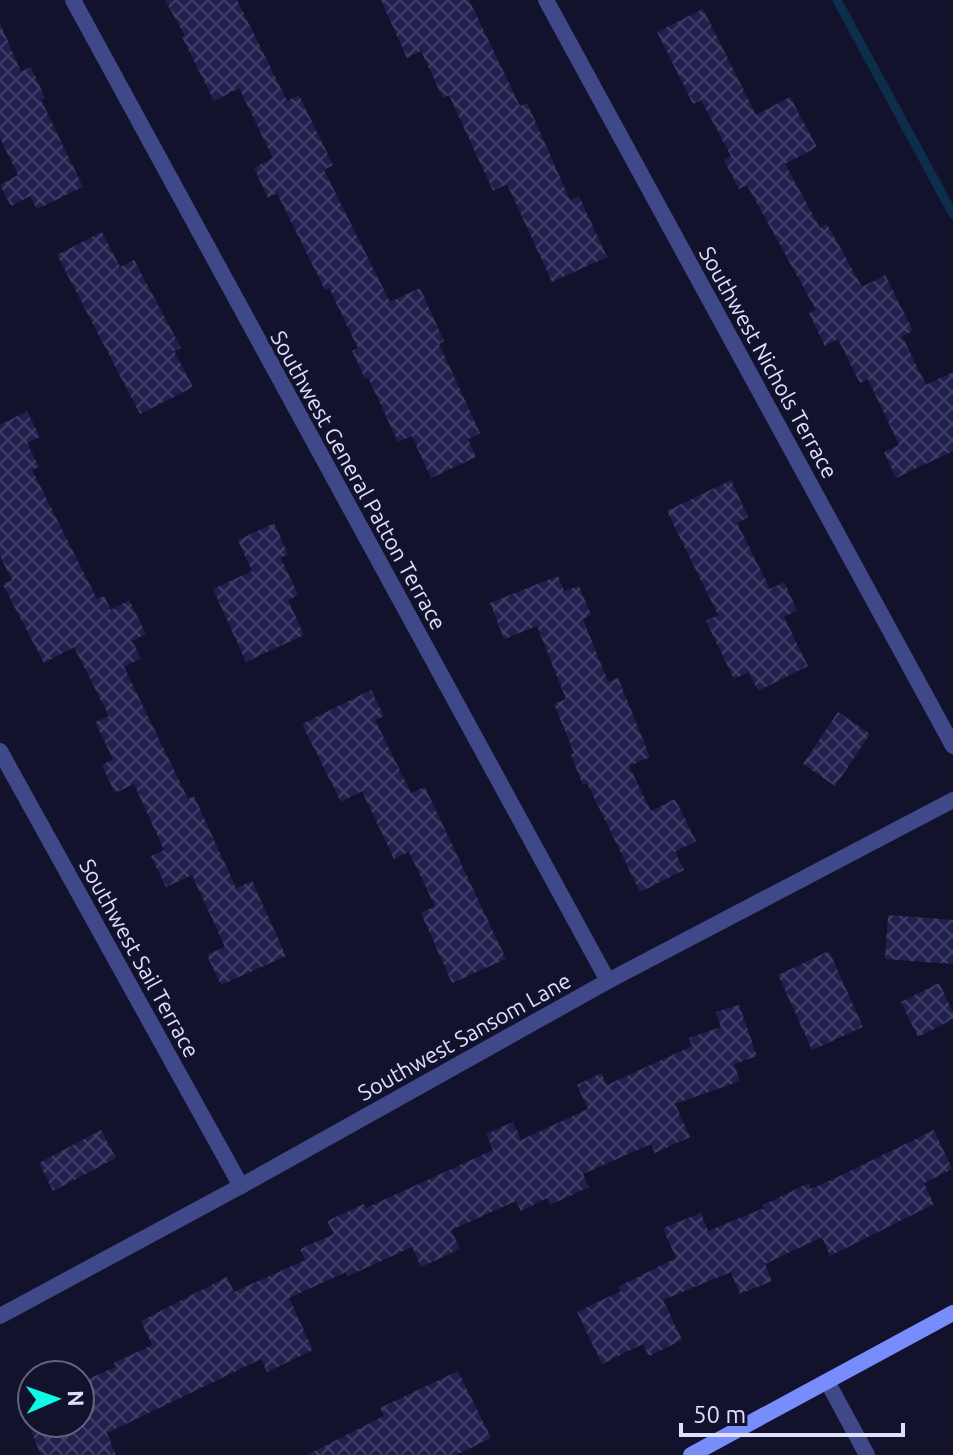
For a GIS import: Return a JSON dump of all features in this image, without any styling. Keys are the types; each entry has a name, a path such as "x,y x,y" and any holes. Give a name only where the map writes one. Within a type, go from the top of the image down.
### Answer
{"street":[{"name":"Southwest General Patton Terrace","path":"73,0 608,981"},
{"name":"Southwest Nichols Terrace","path":"546,0 953,746"},
{"name":"Southwest Sail Terrace","path":"0,751 241,1186"},
{"name":"Southwest Sansom Lane","path":"0,1316 241,1186 608,981 953,800"},
{"path":"691,1455 953,1313"},
{"path":"828,1383 867,1455"}],"building":[{"path":"165,0 237,0 287,101 299,95 333,165 324,170 390,302 420,288 444,341 439,344 480,433 468,439 476,457 431,478 412,436 398,442 368,377 365,379 352,351 358,348 329,288 325,290 277,193 268,198 254,168 273,158 239,88 214,101"},
{"path":"381,0 469,0 520,106 527,103 570,200 579,196 607,257 552,282 507,184 493,191 449,95 443,98 421,51 407,58"},
{"path":"703,9 756,115 790,97 817,147 785,164 820,228 827,224 862,287 885,275 913,331 902,336 926,385 953,372 953,451 896,478 884,452 899,445 868,379 860,383 838,339 825,346 809,313 816,310 747,185 739,189 724,160 731,156 701,100 693,104 657,32"},
{"path":"0,23 21,72 31,67 45,98 41,100 83,187 37,209 30,196 11,206 0,185 18,175 0,138"},
{"path":"102,232 120,267 134,260 181,348 174,351 193,387 140,414 57,255"},
{"path":"27,411 40,437 27,443 39,467 32,470 97,599 104,596 111,610 129,600 146,634 132,641 141,658 124,667 188,799 194,796 236,888 252,881 286,956 221,985 207,955 225,947 192,875 166,887 151,856 164,850 134,784 115,793 102,765 113,759 95,722 109,716 74,647 44,663 3,585 12,580 0,556 0,425"},
{"path":"731,480 748,517 737,523 770,589 784,582 797,610 784,617 808,666 758,691 749,672 734,679 706,621 718,615 667,511"},
{"path":"274,523 288,554 281,558 298,595 288,600 304,635 246,662 213,589 252,571 238,540"},
{"path":"558,576 564,591 579,586 591,615 583,619 608,682 618,678 650,757 629,766 651,811 675,799 696,841 675,852 684,870 640,892 587,783 583,785 571,755 574,753 554,704 566,699 537,626 504,639 490,603"},
{"path":"371,690 384,716 375,720 411,793 425,787 506,959 452,983 421,913 435,906 409,852 394,859 362,791 341,802 302,724"},
{"path":"838,712 870,734 835,786 803,764"},
{"path":"888,915 953,920 953,964 885,959"},
{"path":"829,951 863,1027 812,1050 778,975"},
{"path":"939,983 953,1012 953,1019 918,1037 901,1002"},
{"path":"739,1005 757,1056 734,1064 740,1081 675,1104 690,1137 655,1153 651,1144 583,1174 589,1187 550,1205 547,1198 521,1211 516,1201 451,1230 460,1249 421,1267 412,1247 289,1298 313,1350 267,1372 261,1359 107,1433 116,1455 41,1455 34,1439 96,1439 96,1375 152,1345 141,1321 227,1277 234,1292 305,1260 300,1249 334,1234 327,1221 364,1204 366,1208 493,1150 486,1134 513,1122 521,1140 588,1109 577,1085 601,1073 607,1085 692,1046 689,1038 721,1027 716,1012"},
{"path":"101,1130 116,1158 53,1191 39,1163"},
{"path":"934,1130 952,1169 924,1183 934,1204 830,1256 822,1237 765,1264 772,1281 740,1294 731,1272 663,1300 682,1340 649,1356 643,1344 602,1364 577,1312 621,1291 618,1287 676,1258 663,1228 701,1213 708,1231 764,1208 763,1205 809,1183 811,1189"},
{"path":"458,1371 491,1438 456,1455 307,1455 384,1416 380,1408"}],"waterway":[{"path":"837,0 953,214"}]}
